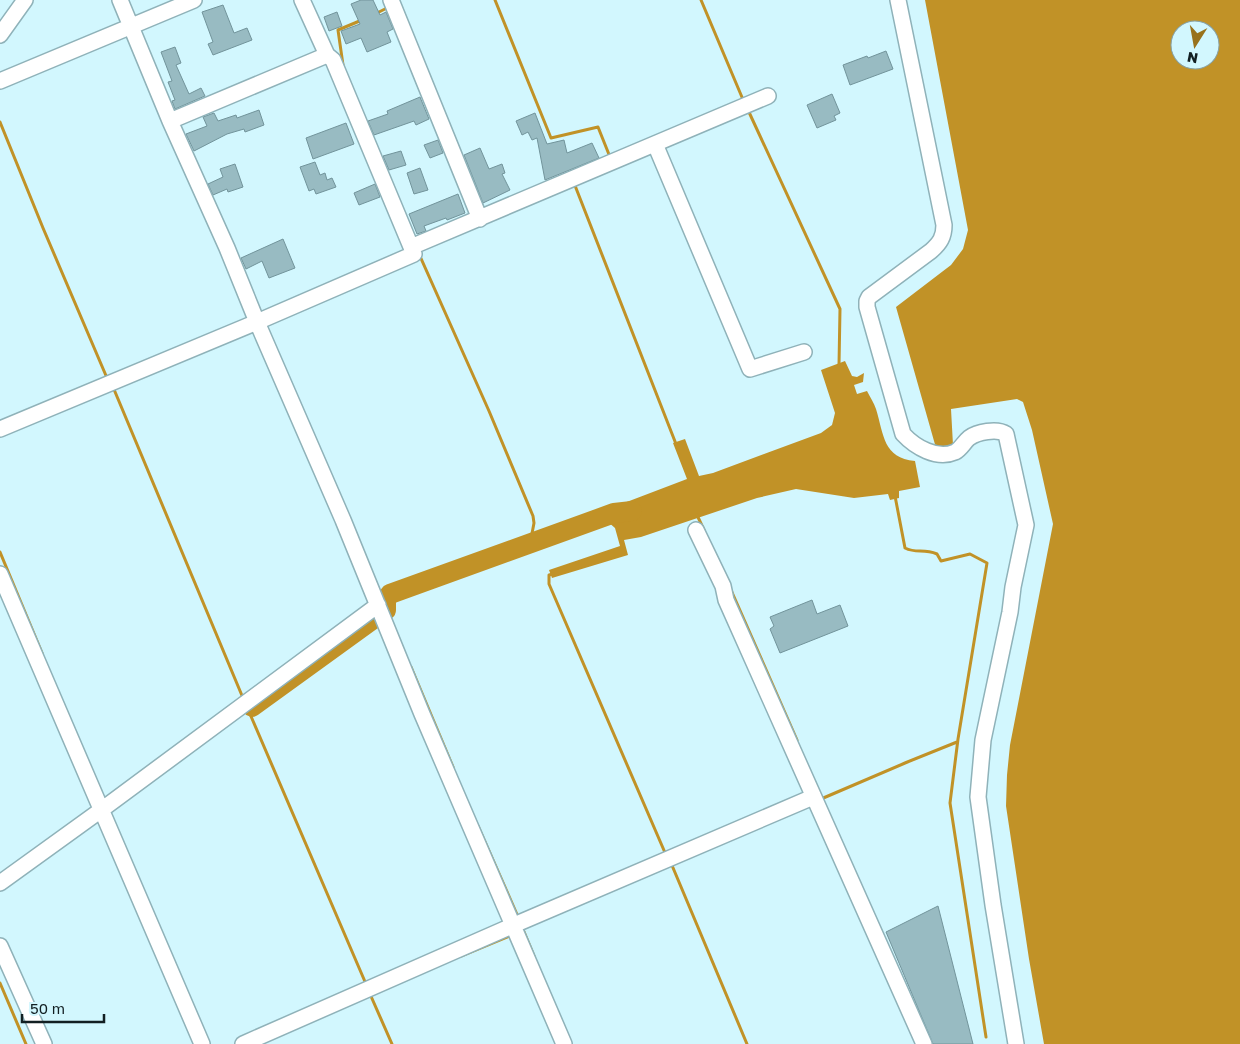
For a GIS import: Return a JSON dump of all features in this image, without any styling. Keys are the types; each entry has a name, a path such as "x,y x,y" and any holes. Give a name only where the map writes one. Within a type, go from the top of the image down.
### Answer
{"street":[{"path":"0,35 26,0"},
{"path":"120,0 564,1044"},
{"path":"0,81 194,0"},
{"path":"0,430 414,254 414,246 333,60 327,55 302,0"},
{"path":"390,0 480,219"},
{"path":"898,0 944,234 940,243 932,251 869,297 866,307 903,434 918,446 937,454 953,453 975,435 1002,431 1008,439 1026,524 983,740 978,797 993,905 1016,1044"},
{"path":"170,121 327,55"},
{"path":"414,246 768,96"},
{"path":"655,144 750,369 804,352"},
{"path":"696,530 723,586 726,600 924,1044"},
{"path":"0,574 104,812 202,1044"},
{"path":"0,883 104,812 380,611"},
{"path":"243,1044 813,797"},
{"path":"0,946 44,1044"}],"shaded area":[{"path":"925,0 1240,0 1240,1044 1044,1044 1006,806 1010,745 1053,524 1032,430 1023,402 1017,399 951,409 953,445 936,448 896,307 951,265 963,249 968,230"},
{"path":"845,361 852,376 857,377 864,373 863,382 854,385 857,394 867,391 875,407 886,444 891,450 904,459 915,461 920,487 899,491 899,498 890,500 888,494 854,498 796,489 757,498 641,537 624,540 628,555 552,578 549,570 620,546 615,528 607,521 603,511 687,479 673,443 685,439 699,476 713,473 821,433 832,425 835,413 821,370"}],"building":[{"path":"361,0 373,0 380,15 386,12 393,29 387,32 391,42 367,52 361,38 346,44 341,31 360,24 351,4"},
{"path":"223,5 234,33 247,28 252,40 213,55 208,44 213,42 202,12"},
{"path":"337,12 342,26 329,31 324,17"},
{"path":"175,47 181,63 176,65 189,94 201,88 205,96 175,109 172,101 175,100 168,82 172,81 161,52"},
{"path":"886,51 893,69 850,85 843,65"},
{"path":"832,94 840,113 834,116 836,120 817,128 807,105"},
{"path":"420,97 429,119 416,125 414,121 374,135 368,121 388,114 387,111"},
{"path":"259,110 264,125 245,132 244,129 227,134 194,151 186,134 207,126 203,117 214,113 218,121 236,115 237,118"},
{"path":"535,113 547,144 564,140 567,153 592,143 599,158 545,180 537,138 532,140 528,132 522,135 516,121"},
{"path":"346,123 354,144 313,159 306,138"},
{"path":"438,140 443,153 430,158 424,145"},
{"path":"480,148 489,169 502,164 505,173 502,174 510,190 483,203 464,155"},
{"path":"401,151 406,165 389,170 383,156"},
{"path":"315,162 320,175 325,173 327,180 332,178 336,187 316,194 314,189 309,191 300,167"},
{"path":"235,164 243,187 228,192 227,189 213,195 208,184 223,177 220,169"},
{"path":"420,168 428,190 414,194 407,173"},
{"path":"375,184 380,197 359,205 354,193"},
{"path":"458,194 465,213 424,226 426,231 417,234 409,214"},
{"path":"283,239 295,268 269,278 262,261 246,269 241,258"},
{"path":"812,600 817,614 840,605 848,626 780,653 770,629 774,626 770,617"},
{"path":"938,906 973,1044 933,1044 886,932"}],"waterway":[{"path":"495,0 551,138 598,127 610,157"},
{"path":"701,0 744,102"},
{"path":"377,13 389,7"},
{"path":"343,65 338,30 362,20"},
{"path":"748,110 840,309 839,365"},
{"path":"0,122 107,378"},
{"path":"574,183 676,444"},
{"path":"419,254 489,411 533,516 534,523 530,544"},
{"path":"113,387 243,698"},
{"path":"895,496 905,548 937,554 941,561 970,554 987,563 958,739 950,803 986,1037"},
{"path":"252,707 386,610 386,600 390,594 614,513 632,511"},
{"path":"697,515 704,530"},
{"path":"0,552 42,653"},
{"path":"553,574 549,575 549,584 666,855"},
{"path":"731,590 797,740"},
{"path":"411,667 453,767"},
{"path":"247,707 366,984"},
{"path":"821,799 957,742"},
{"path":"478,826 519,919"},
{"path":"671,863 747,1044"},
{"path":"522,927 534,956"},
{"path":"461,956 512,935"},
{"path":"0,983 26,1044"},
{"path":"370,994 392,1044"}]}
